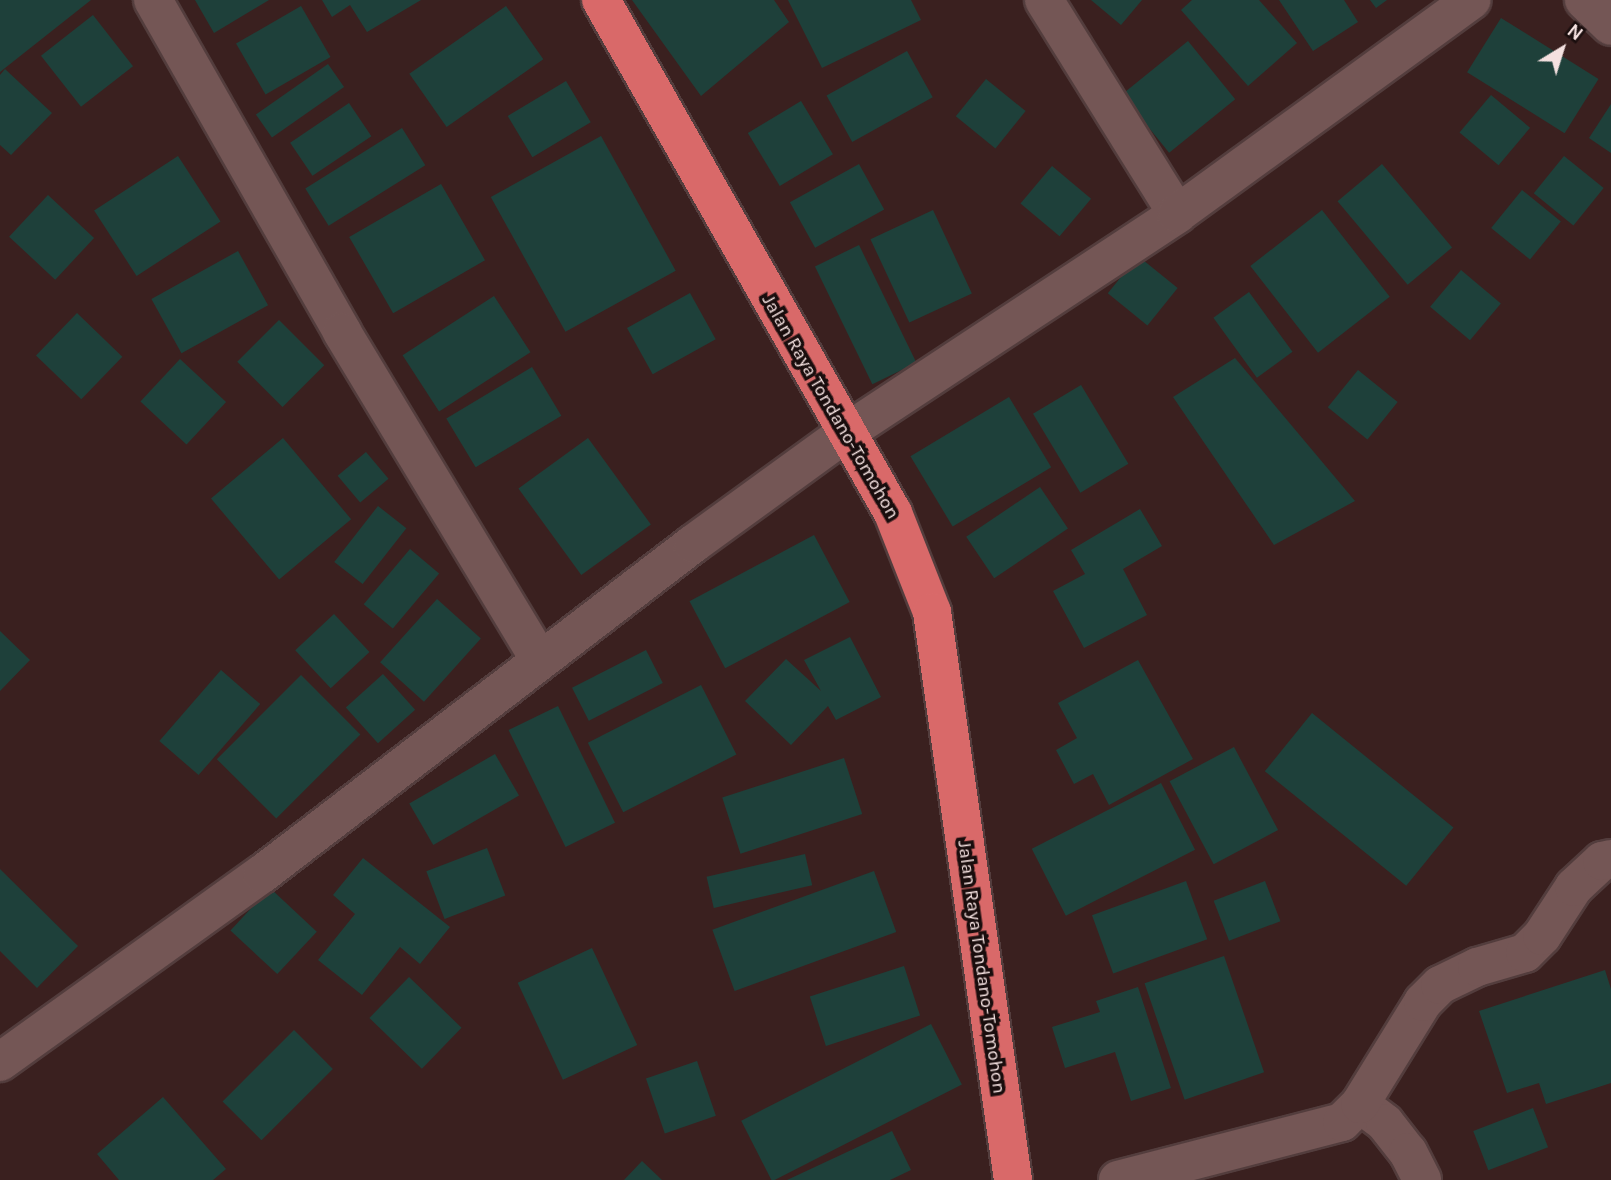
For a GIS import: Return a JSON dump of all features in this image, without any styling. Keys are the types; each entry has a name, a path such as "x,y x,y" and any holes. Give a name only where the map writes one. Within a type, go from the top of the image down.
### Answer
{"highway":[{"name":"Jalan Raya Tondano-Tomohon","path":"601,0 893,513 932,612 1013,1180"}],"street":[{"path":"153,0 342,332 540,660"},
{"path":"1044,0 1177,214"},
{"path":"0,1062 262,874 540,660 848,432 1177,214 1472,0"},
{"path":"1584,0 1611,26"},
{"path":"1118,1180 1342,1122 1360,1104 1423,1002 1440,985 1477,967 1525,953 1542,936 1574,887 1602,861 1611,859"},
{"path":"1360,1104 1385,1123 1422,1180"}],"building":[{"path":"0,0 91,0 0,72"},
{"path":"195,0 269,0 214,33"},
{"path":"322,0 421,0 367,32 350,5 332,17"},
{"path":"632,0 774,0 789,22 701,96"},
{"path":"788,0 911,0 921,20 822,68"},
{"path":"1091,0 1142,0 1121,25"},
{"path":"1192,0 1259,0 1297,43 1248,86 1181,10"},
{"path":"1279,0 1344,0 1358,22 1313,51"},
{"path":"1370,0 1387,0 1376,8"},
{"path":"301,6 330,57 266,95 236,44"},
{"path":"506,6 543,59 447,127 409,74"},
{"path":"93,15 133,66 81,107 41,56"},
{"path":"1501,18 1599,79 1565,133 1467,72"},
{"path":"1188,41 1235,99 1169,153 1122,94"},
{"path":"907,51 933,97 852,142 827,96"},
{"path":"328,64 344,87 272,137 256,114"},
{"path":"5,69 52,113 11,155 0,145 0,75"},
{"path":"986,79 1026,111 995,148 956,116"},
{"path":"566,81 591,122 532,157 508,116"},
{"path":"1491,95 1530,128 1499,165 1460,133"},
{"path":"801,101 833,154 780,186 748,133"},
{"path":"349,103 371,136 313,176 290,143"},
{"path":"1611,104 1611,153 1589,138"},
{"path":"402,128 425,165 329,226 305,188"},
{"path":"601,136 676,271 565,332 491,197"},
{"path":"178,156 220,221 137,276 94,210"},
{"path":"1564,156 1604,188 1573,225 1534,193"},
{"path":"859,164 884,209 815,248 790,202"},
{"path":"1382,164 1452,247 1408,285 1338,201"},
{"path":"1052,166 1091,199 1060,236 1021,204"},
{"path":"441,184 485,260 393,313 349,237"},
{"path":"1522,190 1561,221 1530,260 1491,228"},
{"path":"48,195 94,238 55,280 9,237"},
{"path":"933,210 972,293 909,323 870,239"},
{"path":"1322,210 1390,297 1318,353 1250,266"},
{"path":"859,245 916,363 872,384 815,266"},
{"path":"238,251 268,305 181,353 151,299"},
{"path":"1138,256 1178,288 1147,325 1108,293"},
{"path":"1461,270 1501,303 1470,340 1430,307"},
{"path":"1249,292 1292,352 1257,378 1213,318"},
{"path":"690,293 716,339 653,374 627,328"},
{"path":"494,296 530,352 439,412 403,355"},
{"path":"77,313 122,357 81,399 36,355"},
{"path":"279,320 324,365 283,407 237,362"},
{"path":"1235,358 1355,501 1274,545 1173,397"},
{"path":"180,359 226,402 187,444 140,401"},
{"path":"532,367 561,416 476,467 446,419"},
{"path":"1358,370 1398,402 1367,439 1328,407"},
{"path":"1081,385 1128,464 1080,493 1033,414"},
{"path":"1009,397 1051,467 953,527 910,456"},
{"path":"283,438 351,519 279,580 211,498"},
{"path":"588,438 651,525 581,575 518,489"},
{"path":"366,452 388,479 360,503 338,476"},
{"path":"1040,487 1068,528 994,578 966,537"},
{"path":"378,506 406,528 363,584 334,562"},
{"path":"1140,509 1162,546 1123,569 1147,615 1084,648 1053,591 1085,574 1071,550"},
{"path":"814,535 850,602 725,668 690,601"},
{"path":"410,549 439,573 393,629 364,604"},
{"path":"437,599 481,638 424,702 380,662"},
{"path":"334,614 369,652 331,688 295,650"},
{"path":"0,631 30,660 0,691"},
{"path":"850,637 881,697 836,720 828,706 791,745 745,701 786,659 821,691 804,660"},
{"path":"646,650 663,683 589,721 572,688"},
{"path":"1138,660 1193,759 1109,805 1093,774 1074,784 1056,750 1077,738 1058,703"},
{"path":"221,670 260,704 199,775 159,741"},
{"path":"383,674 415,710 378,743 346,707"},
{"path":"301,675 360,734 276,819 217,759"},
{"path":"701,685 736,754 623,812 588,743"},
{"path":"558,706 615,823 566,847 509,730"},
{"path":"1312,713 1453,828 1406,886 1265,771"},
{"path":"1234,747 1278,830 1214,864 1170,781"},
{"path":"495,754 519,796 433,845 409,804"},
{"path":"844,758 862,814 740,854 722,798"},
{"path":"1161,783 1195,850 1066,916 1032,849"},
{"path":"487,848 505,896 445,919 426,871"},
{"path":"805,854 812,885 714,908 707,877"},
{"path":"363,858 450,927 420,964 400,947 362,995 318,960 355,914 333,895"},
{"path":"0,869 78,946 37,988 0,951"},
{"path":"874,871 896,932 735,991 712,930"},
{"path":"1186,881 1207,939 1113,973 1092,915"},
{"path":"1265,881 1280,921 1229,941 1214,901"},
{"path":"270,888 317,932 277,974 230,930"},
{"path":"592,948 637,1045 563,1080 518,983"},
{"path":"1224,956 1264,1072 1185,1100 1145,983"},
{"path":"904,966 920,1015 826,1046 810,997"},
{"path":"1605,970 1611,989 1611,1083 1546,1104 1539,1083 1507,1093 1479,1011"},
{"path":"409,977 462,1028 422,1069 369,1018"},
{"path":"1138,987 1171,1088 1131,1101 1115,1052 1065,1068 1052,1027 1100,1012 1096,1001"},
{"path":"931,1024 962,1085 775,1180 771,1180 741,1121"},
{"path":"294,1030 333,1069 261,1140 223,1101"},
{"path":"697,1061 716,1116 665,1133 646,1079"},
{"path":"163,1097 226,1169 213,1180 119,1180 97,1154"},
{"path":"1533,1108 1548,1147 1488,1170 1473,1131"},
{"path":"892,1131 911,1170 890,1180 787,1180"},
{"path":"642,1161 662,1180 624,1180"}]}
